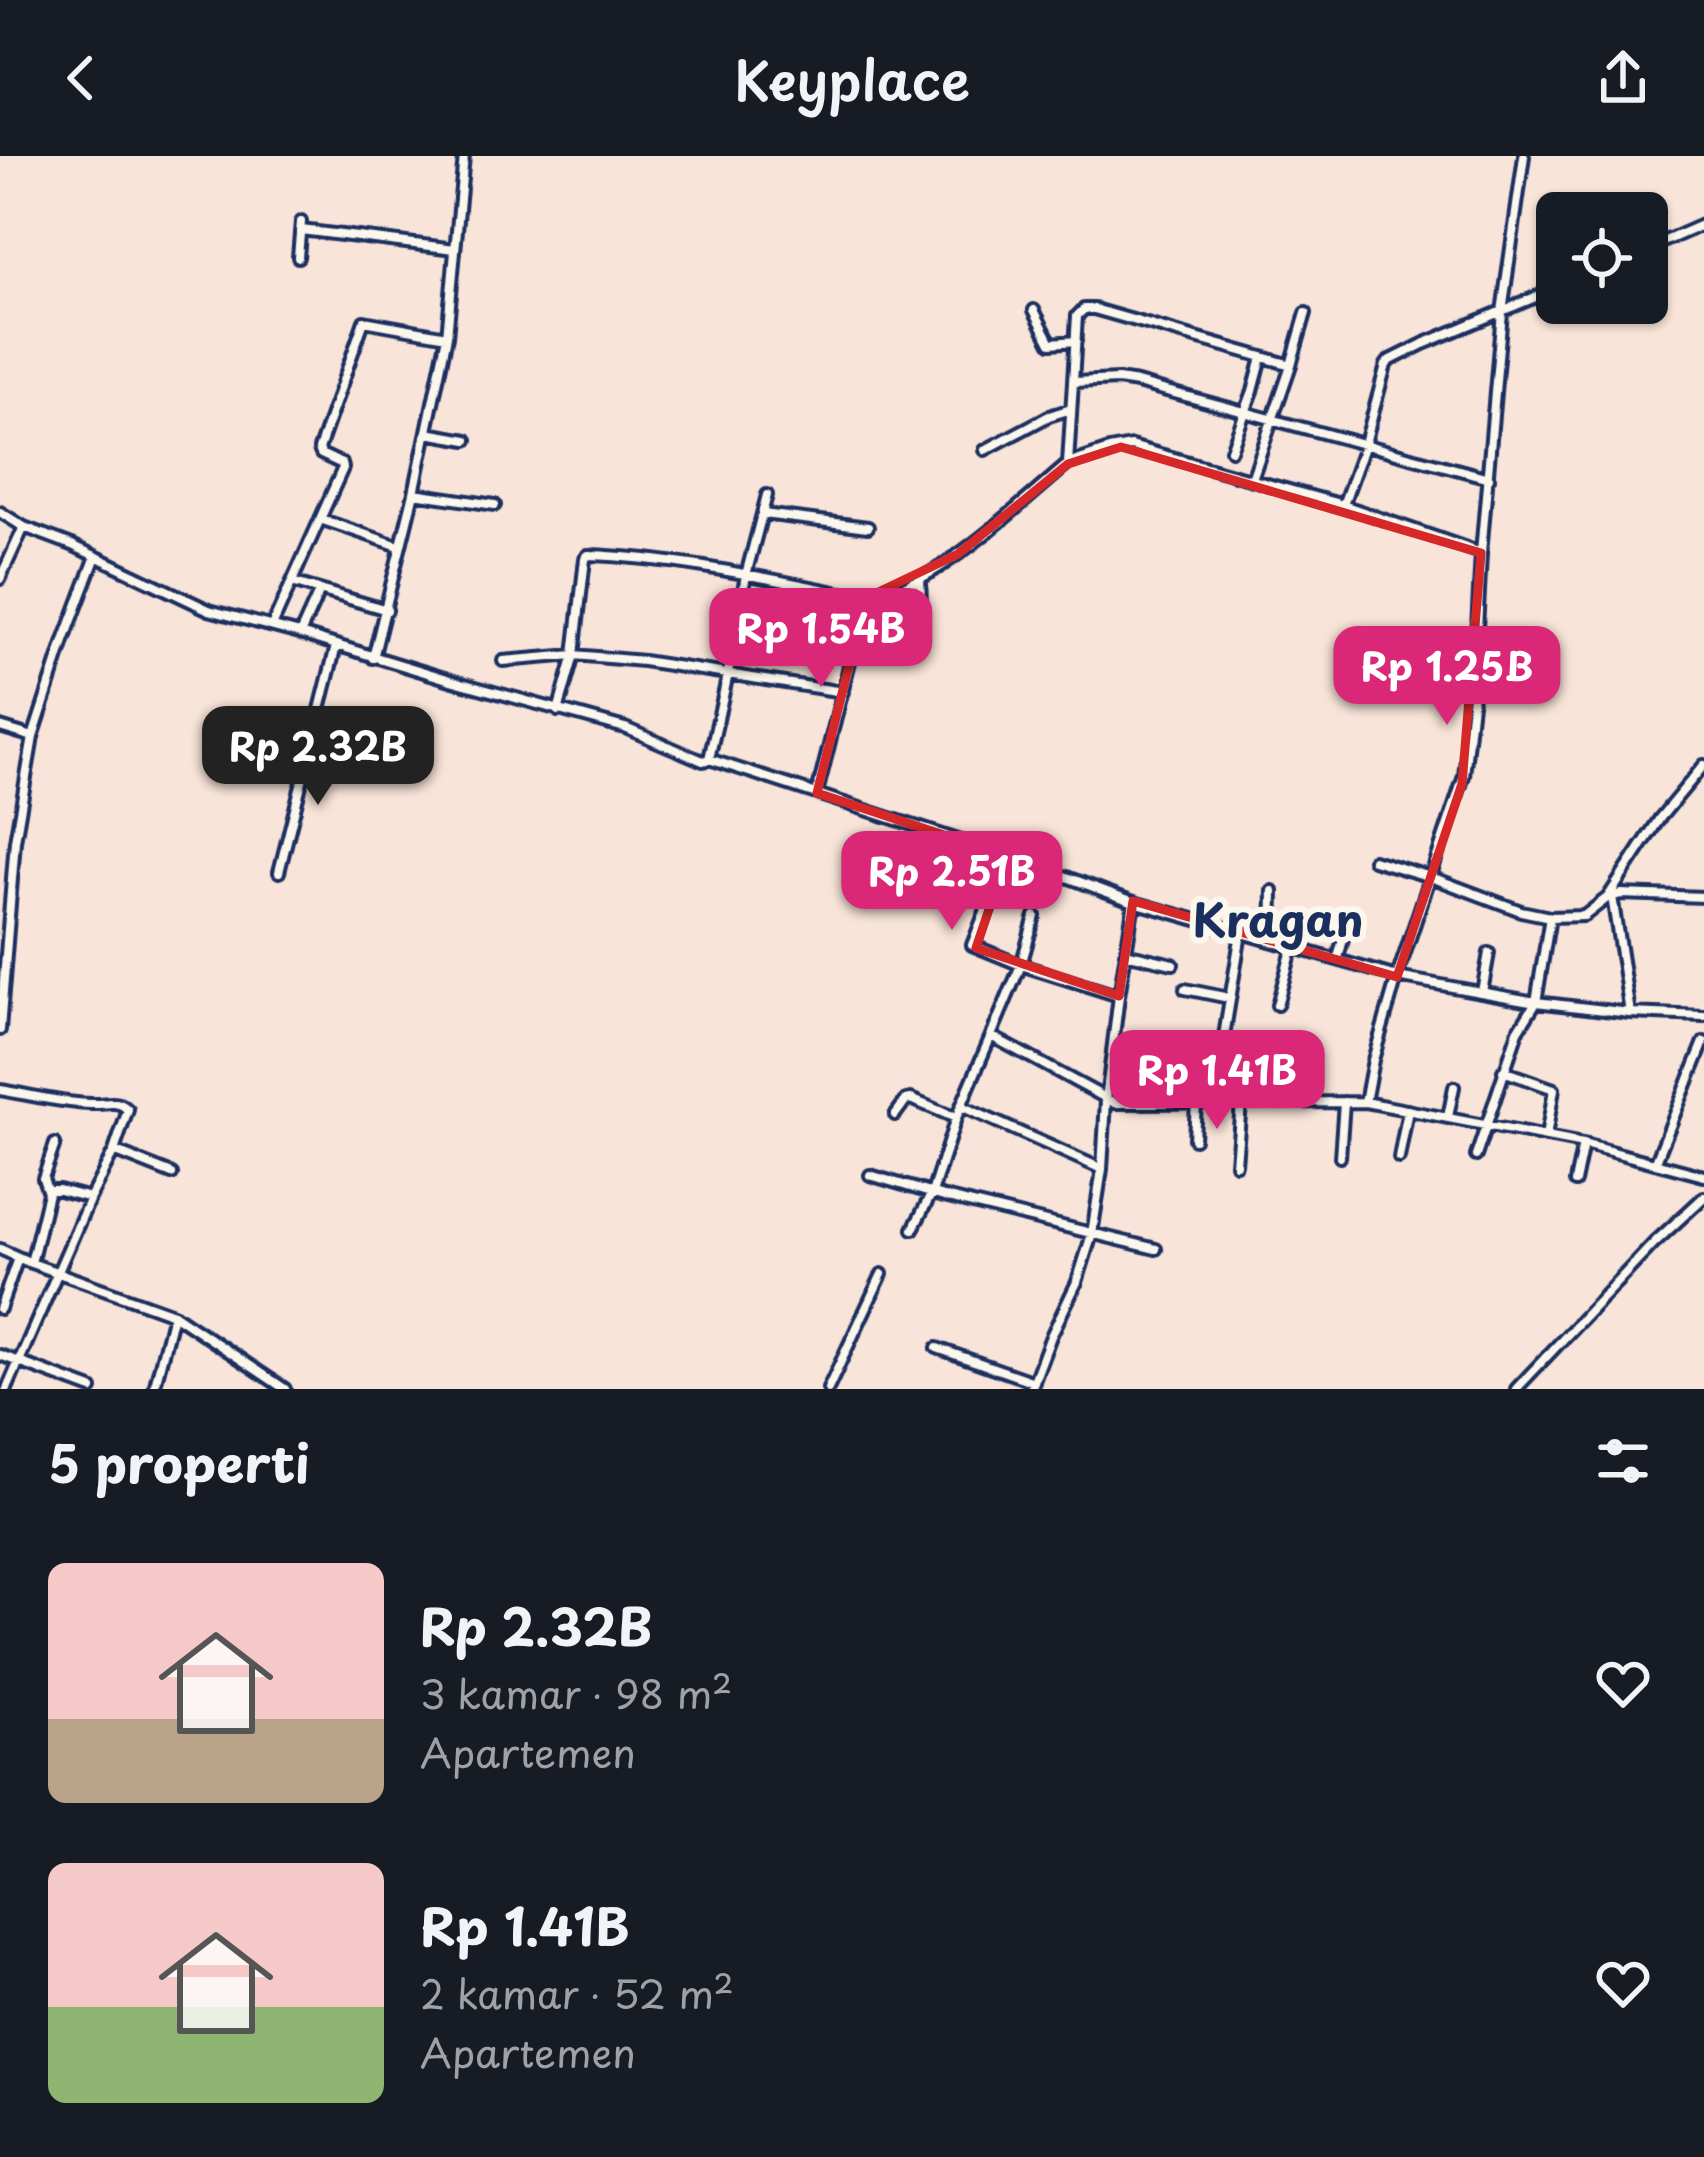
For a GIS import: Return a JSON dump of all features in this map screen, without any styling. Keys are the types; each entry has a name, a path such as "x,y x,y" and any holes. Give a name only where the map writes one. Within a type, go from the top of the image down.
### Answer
{"street":[{"path":"374,658 447,336 464,156"},
{"path":"1365,1102 1396,977 1464,776 1502,312 1524,156"},
{"path":"1668,240 1704,224"},
{"path":"298,257 301,226 455,249"},
{"path":"1343,505 1386,365 1536,297"},
{"path":"1068,464 1079,311 1089,308 1291,365"},
{"path":"1034,310 1051,344 1076,341"},
{"path":"1252,479 1306,313"},
{"path":"272,626 344,466 319,449 364,321 447,336"},
{"path":"1231,450 1262,357"},
{"path":"1074,382 1125,381 1489,478"},
{"path":"985,450 1071,409"},
{"path":"427,433 466,440"},
{"path":"558,711 574,655 587,555 651,560 876,597 920,578 958,554 1068,464 1131,446 1343,505 1480,553"},
{"path":"414,493 495,505"},
{"path":"709,759 767,495"},
{"path":"0,512 209,610 625,728 703,761 817,793 1134,902 1396,977 1535,1002 1704,1016"},
{"path":"763,514 868,527"},
{"path":"320,519 399,546"},
{"path":"0,579 24,527"},
{"path":"0,1030 15,841 33,736 96,556"},
{"path":"920,578 922,629"},
{"path":"292,582 387,610"},
{"path":"300,634 320,590"},
{"path":"817,793 866,598"},
{"path":"279,872 336,646"},
{"path":"503,661 574,655 643,661 843,692"},
{"path":"0,727 33,736"},
{"path":"1372,860 1521,911 1550,917 1587,915 1610,897 1660,818 1704,765"},
{"path":"1007,856 972,943 1021,965 1119,996"},
{"path":"1272,940 1274,890"},
{"path":"1610,897 1704,896"},
{"path":"1610,897 1630,1013"},
{"path":"937,1348 1033,1386 1092,1234 1134,902"},
{"path":"914,1229 1021,965 1035,916"},
{"path":"1476,1156 1518,1031 1535,1002 1550,917"},
{"path":"1213,1103 1241,932"},
{"path":"1338,958 1345,932"},
{"path":"1277,1005 1293,946"},
{"path":"1125,953 1173,964"},
{"path":"1482,992 1489,953"},
{"path":"1185,988 1229,998"},
{"path":"991,1036 1114,1103 1365,1102 1583,1144 1704,1175"},
{"path":"1656,1161 1704,1042"},
{"path":"1503,1071 1554,1089 1546,1137"},
{"path":"1448,1117 1454,1087"},
{"path":"0,1090 82,1103 117,1102 128,1113 7,1389"},
{"path":"895,1114 911,1099 956,1118"},
{"path":"1236,1164 1241,1102"},
{"path":"1340,1156 1344,1102"},
{"path":"1195,1139 1196,1103"},
{"path":"962,1106 1102,1169"},
{"path":"1399,1158 1408,1110"},
{"path":"31,1264 47,1190 42,1179 55,1144"},
{"path":"1575,1182 1583,1144"},
{"path":"115,1151 172,1174"},
{"path":"870,1175 1156,1250"},
{"path":"47,1190 90,1198"},
{"path":"1516,1389 1704,1197"},
{"path":"0,1249 173,1314 285,1389"},
{"path":"0,1309 18,1258"},
{"path":"828,1389 882,1274"},
{"path":"154,1389 173,1314"},
{"path":"0,1354 92,1389"}],"highlighted area":[{"path":"1121,447 1481,553 1462,784 1397,977 1133,901 1119,996 976,948 1007,856 817,793 866,598 958,554 1068,464"}],"district":[{"name":"Kragan","path":"1278,921"}]}
